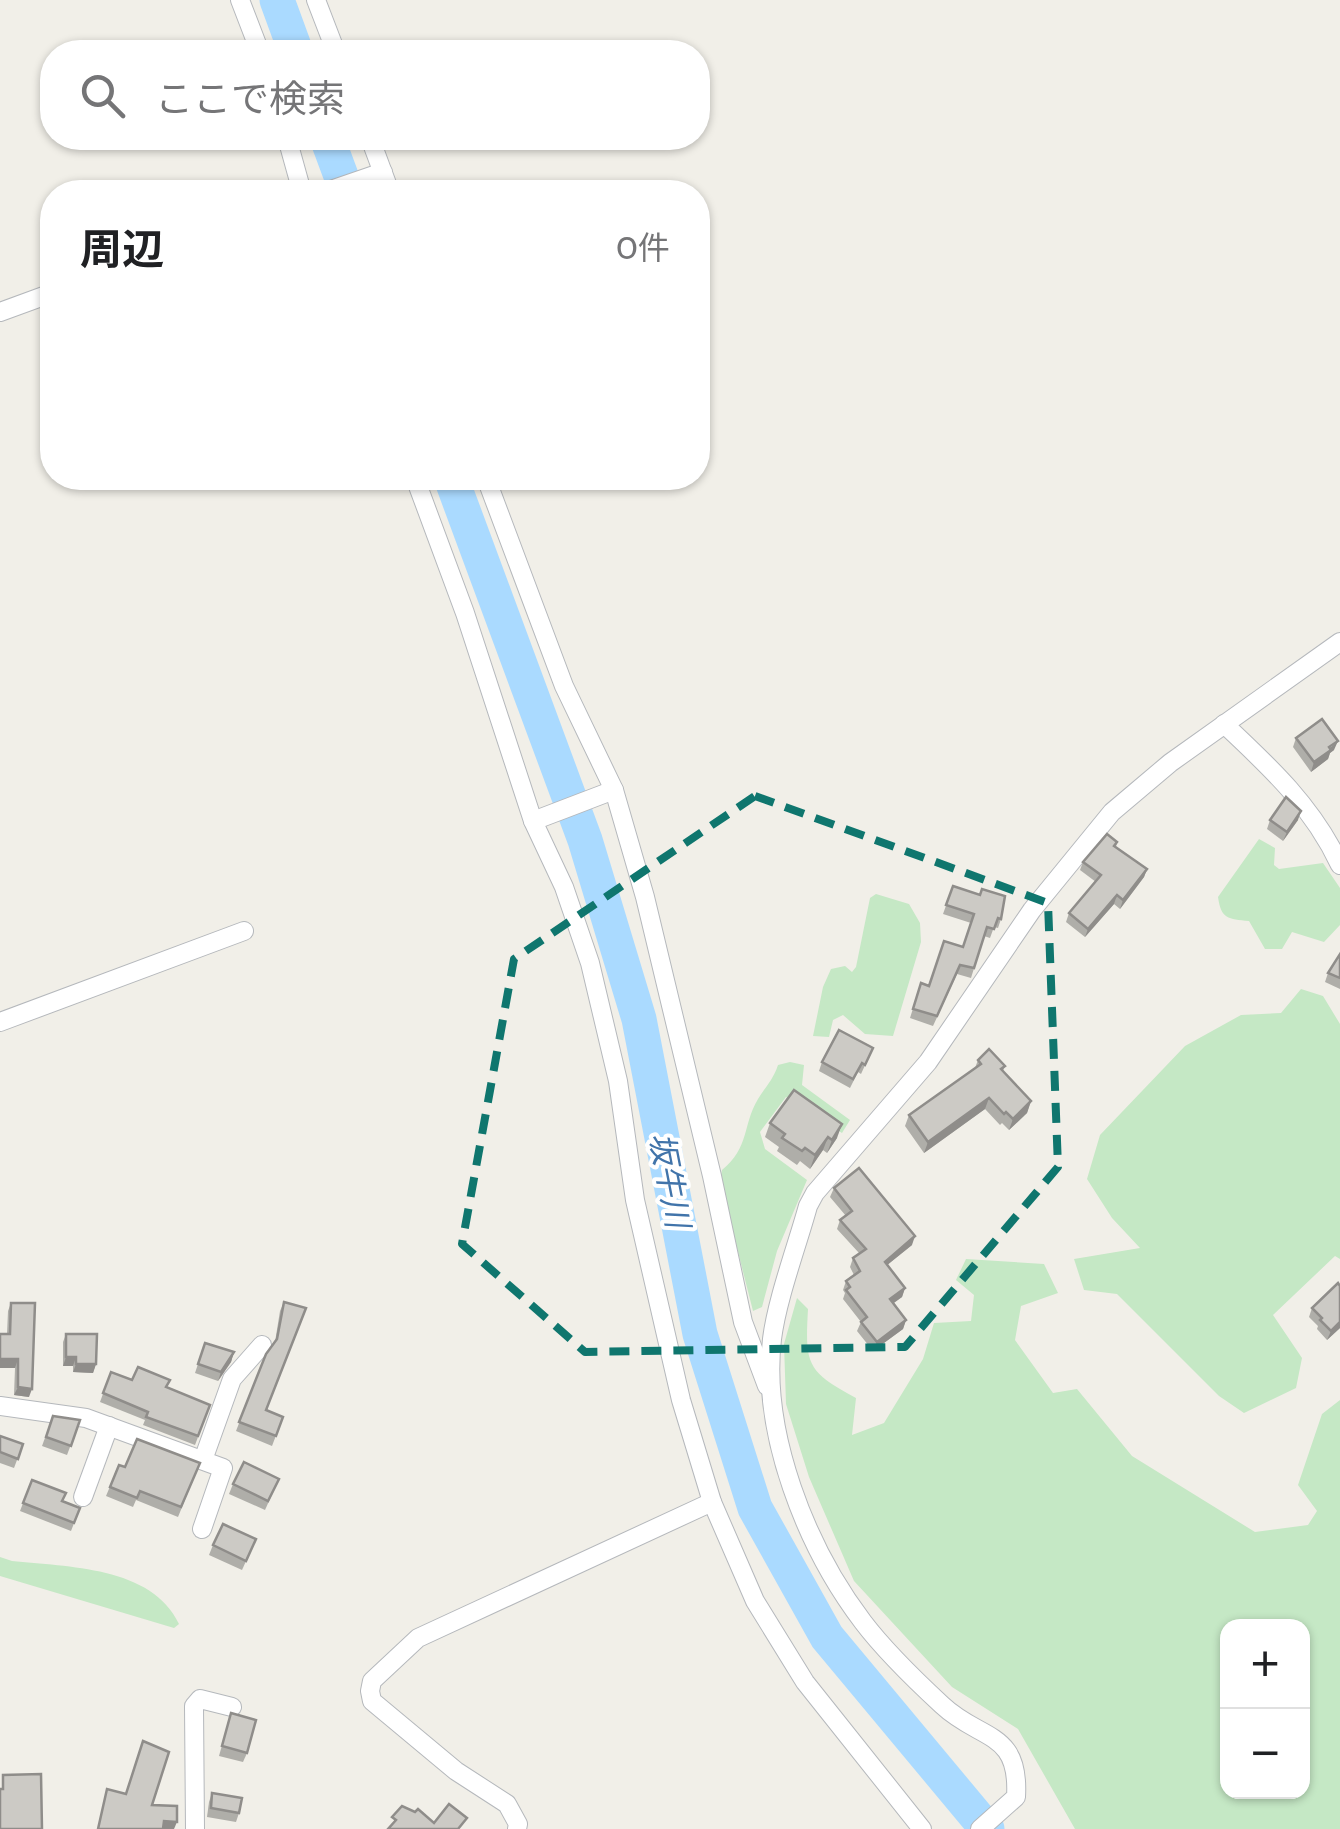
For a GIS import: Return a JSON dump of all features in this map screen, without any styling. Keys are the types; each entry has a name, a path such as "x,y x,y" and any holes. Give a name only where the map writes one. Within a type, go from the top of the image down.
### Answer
{"street":[{"path":"240,0 255,40"},
{"path":"316,0 331,40"},
{"path":"290,150 299,180"},
{"path":"375,150 386,180"},
{"path":"360,180 383,172"},
{"path":"0,312 40,297"},
{"path":"419,490 590,962 618,1081 635,1200 681,1400 712,1502 755,1601 806,1682 922,1829"},
{"path":"490,490 645,897 743,1322 770,1395 790,1482 835,1582 865,1626 944,1708 992,1737 1014,1759 1018,1775 1016,1797 980,1829"},
{"path":"770,1395 772,1336 815,1193 928,1062 1032,910 1112,812 1170,763 1340,642"},
{"path":"1224,724 1282,778 1306,808 1340,865"},
{"path":"540,818 605,793"},
{"path":"0,1022 244,931"},
{"path":"203,1460 232,1379 262,1345"},
{"path":"0,1406 56,1413 109,1426 223,1468 202,1529"},
{"path":"83,1497 109,1426"},
{"path":"517,1829 507,1804 456,1771 372,1701 372,1680 418,1638 712,1502"},
{"path":"196,1829 194,1706 200,1699 232,1707"}],"highlighted area":[{"path":"755,796 1048,903 1058,1167 905,1347 585,1352 462,1244 514,959"}],"green space":[{"path":"1259,839 1275,848 1274,865 1279,869 1323,863 1340,888 1340,925 1324,942 1292,932 1282,949 1265,949 1249,921 1231,918 1221,910 1218,897"},
{"path":"876,894 909,904 920,923 921,942 893,1036 865,1034 843,1015 833,1020 829,1037 813,1036 823,987 831,969 845,966 852,972 856,967 870,898"},
{"path":"1301,989 1323,996 1340,1024 1340,1259 1335,1256 1273,1315 1302,1358 1296,1388 1244,1413 1219,1396 1117,1294 1084,1290 1074,1259 1140,1248 1112,1218 1087,1179 1100,1135 1185,1046 1241,1015 1281,1013"},
{"path":"778,1065 804,1065 802,1085 850,1120 842,1133 786,1097 760,1132 765,1149 807,1180 777,1251 762,1307 753,1311 720,1181 722,1170 737,1153 753,1109"},
{"path":"966,1259 1044,1264 1058,1293 1021,1306 1015,1340 1053,1393 1077,1389 1132,1456 1255,1532 1308,1525 1317,1511 1298,1485 1322,1414 1340,1400 1340,1829 1075,1829 1018,1729 952,1687 854,1581 809,1477 786,1404 784,1344 797,1298 808,1309 807,1342 812,1364 827,1380 856,1398 852,1435 884,1423 923,1359 934,1323 971,1321 974,1295 956,1280"},
{"path":"0,1557 82,1568 129,1580 166,1605 179,1624 174,1628 0,1576"}],"building":[{"path":"1322,719 1338,741 1314,762 1296,738"},
{"path":"1286,797 1301,811 1287,832 1270,820"},
{"path":"1107,834 1117,842 1114,846 1147,869 1123,900 1117,895 1088,929 1069,913 1101,875 1083,862"},
{"path":"953,886 980,895 982,889 1005,896 1001,919 998,918 994,929 987,927 974,968 960,965 937,1016 913,1009 921,983 929,986 944,941 963,947 974,914 946,905"},
{"path":"1340,954 1340,978 1328,973"},
{"path":"839,1030 873,1048 853,1079 822,1062"},
{"path":"989,1049 1005,1066 1001,1069 1031,1101 1013,1119 989,1098 928,1142 909,1115 981,1064 978,1060"},
{"path":"794,1090 842,1124 815,1155 782,1138 785,1134 770,1123"},
{"path":"859,1168 915,1236 885,1262 905,1288 890,1299 906,1320 877,1342 861,1322 867,1317 846,1290 850,1287 846,1281 860,1271 853,1258 866,1249 840,1220 852,1211 834,1188"},
{"path":"1338,1283 1340,1322 1331,1331 1312,1308"},
{"path":"284,1302 306,1308 266,1410 283,1417 276,1436 239,1422 266,1354 277,1339"},
{"path":"11,1303 35,1303 32,1389 18,1387 18,1359 0,1359 0,1334 10,1334"},
{"path":"66,1334 97,1334 96,1364 76,1364 76,1357 66,1357"},
{"path":"205,1343 234,1352 221,1372 198,1364"},
{"path":"138,1367 170,1380 166,1387 210,1405 198,1436 146,1417 148,1412 103,1393 111,1372 132,1380"},
{"path":"53,1416 80,1420 71,1446 46,1437"},
{"path":"0,1436 23,1444 18,1459 0,1452"},
{"path":"137,1439 200,1463 181,1507 140,1491 137,1498 110,1487 119,1465 125,1467"},
{"path":"244,1462 279,1479 268,1501 233,1484"},
{"path":"32,1480 66,1493 62,1501 80,1508 74,1523 23,1503"},
{"path":"223,1524 256,1539 246,1561 213,1545"},
{"path":"231,1713 256,1720 247,1753 222,1746"},
{"path":"143,1741 169,1752 152,1805 177,1806 177,1822 164,1821 163,1829 98,1829 107,1789 126,1794"},
{"path":"41,1774 42,1829 0,1829 3,1775"},
{"path":"212,1793 242,1798 239,1813 211,1808"},
{"path":"449,1804 467,1818 458,1829 388,1829 402,1806 415,1812 418,1809 434,1823"}],"waterway":[{"name":"坂牛川","path":"277,0 292,40"},
{"name":"坂牛川","path":"331,150 343,180"},
{"name":"坂牛川","path":"455,490 585,840 639,1019 700,1334 755,1508 827,1637 987,1829"}]}
